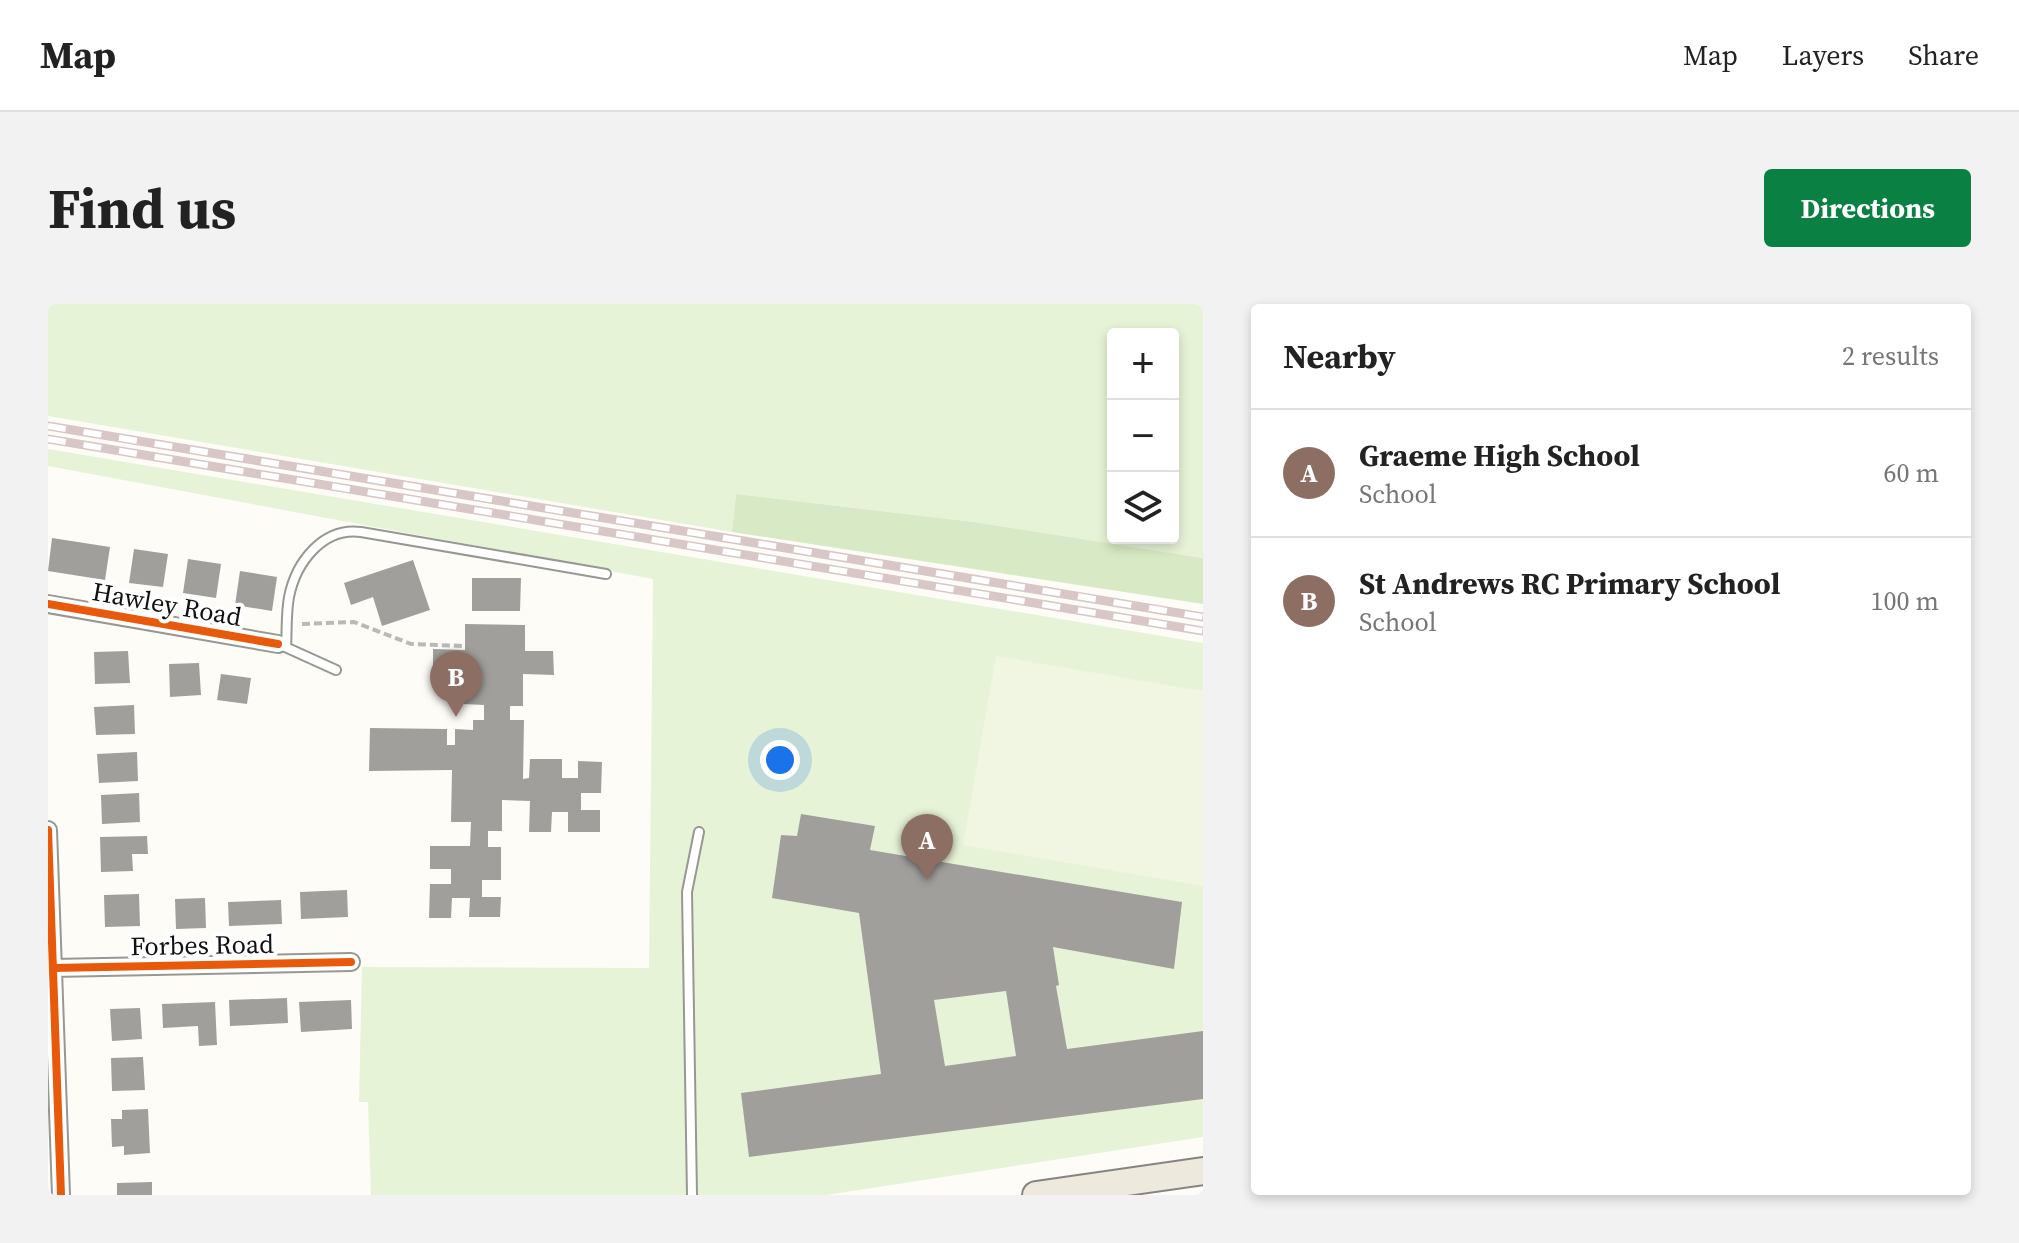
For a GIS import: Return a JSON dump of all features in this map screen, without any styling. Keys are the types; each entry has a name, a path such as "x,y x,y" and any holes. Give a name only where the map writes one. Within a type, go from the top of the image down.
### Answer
{"main road":[{"path":"1036,1195 1203,1171"}],"street":[{"name":"Hawley Road","path":"48,604 282,645"},
{"path":"48,830 61,1195"},
{"name":"Forbes Road","path":"53,968 351,962"}],"lane":[{"path":"336,670 282,645 288,598 302,565 320,542 342,532 361,532 606,574"},
{"path":"692,1195 687,892 699,832"}],"path":[{"path":"287,624 354,622 411,644 465,646"}],"green space":[{"path":"48,304 1203,304 1203,558 1114,544 1179,544 1179,328 1107,328 1107,543 974,522 736,494 732,532 48,416"},
{"path":"48,449 1203,643 1203,1137 826,1195 371,1195 368,1102 359,1102 362,967 649,968 653,579 48,466"},
{"path":"736,494 974,522 1203,558 1203,604 732,532"},
{"path":"996,656 1203,691 1203,886 963,845"}],"building":[{"path":"52,538 110,547 105,580 48,571"},
{"path":"134,549 168,554 163,587 129,583"},
{"path":"188,559 221,564 216,598 183,593"},
{"path":"413,560 430,610 382,626 373,597 351,605 344,583"},
{"path":"240,571 277,577 272,611 235,605"},
{"path":"472,578 521,578 520,611 472,611"},
{"path":"465,624 525,625 525,651 553,651 554,675 523,674 523,706 510,706 510,720 524,720 523,779 529,778 530,759 562,759 562,778 578,778 578,761 602,762 601,793 581,793 581,810 600,810 600,832 568,832 568,812 552,812 551,832 529,832 530,801 502,800 502,831 488,831 488,847 501,847 501,880 482,880 482,897 501,897 500,917 469,917 470,898 452,898 451,918 429,918 430,884 451,884 451,869 430,869 430,846 470,846 471,822 451,822 452,770 369,771 370,728 447,729 447,745 455,745 455,729 473,730 473,720 484,720 484,705 463,704 463,674 433,674 433,649 465,650"},
{"path":"128,651 130,683 95,684 94,652"},
{"path":"199,663 201,695 170,697 169,664"},
{"path":"221,674 251,678 247,704 217,700"},
{"path":"134,705 135,734 96,735 94,707"},
{"path":"137,752 138,781 99,783 97,754"},
{"path":"139,793 140,822 102,824 101,795"},
{"path":"801,814 875,826 870,850 1182,902 1174,969 1053,947 1059,985 1056,986 1067,1049 1203,1031 1203,1099 749,1157 741,1093 881,1074 859,913 772,898 781,835 797,836","holes":["1006,991 1016,1056 945,1066 934,1000"]},
{"path":"147,836 148,854 132,854 133,871 101,872 100,837"},
{"path":"347,890 348,917 301,919 300,892"},
{"path":"139,894 140,926 105,927 104,895"},
{"path":"205,898 206,928 176,929 175,899"},
{"path":"281,900 282,924 229,926 228,902"},
{"path":"287,998 288,1023 230,1026 229,1000"},
{"path":"351,1000 352,1029 301,1032 299,1002"},
{"path":"215,1002 217,1045 199,1046 198,1026 163,1028 162,1004"},
{"path":"140,1008 142,1039 112,1041 110,1009"},
{"path":"143,1057 145,1090 112,1091 111,1058"},
{"path":"148,1109 150,1153 124,1155 124,1146 112,1147 111,1119 122,1119 122,1110"},
{"path":"152,1182 152,1195 117,1195 117,1183"}],"railway":[{"path":"48,426 1203,617"},
{"path":"48,439 1203,631"}],"cycle path":[{"path":"48,604 278,644"},
{"path":"48,830 61,1195"},
{"path":"53,968 351,962"}],"place":[{"name":"St Andrews RC Primary School","path":"456,717"},
{"name":"Graeme High School","path":"927,880"}]}
